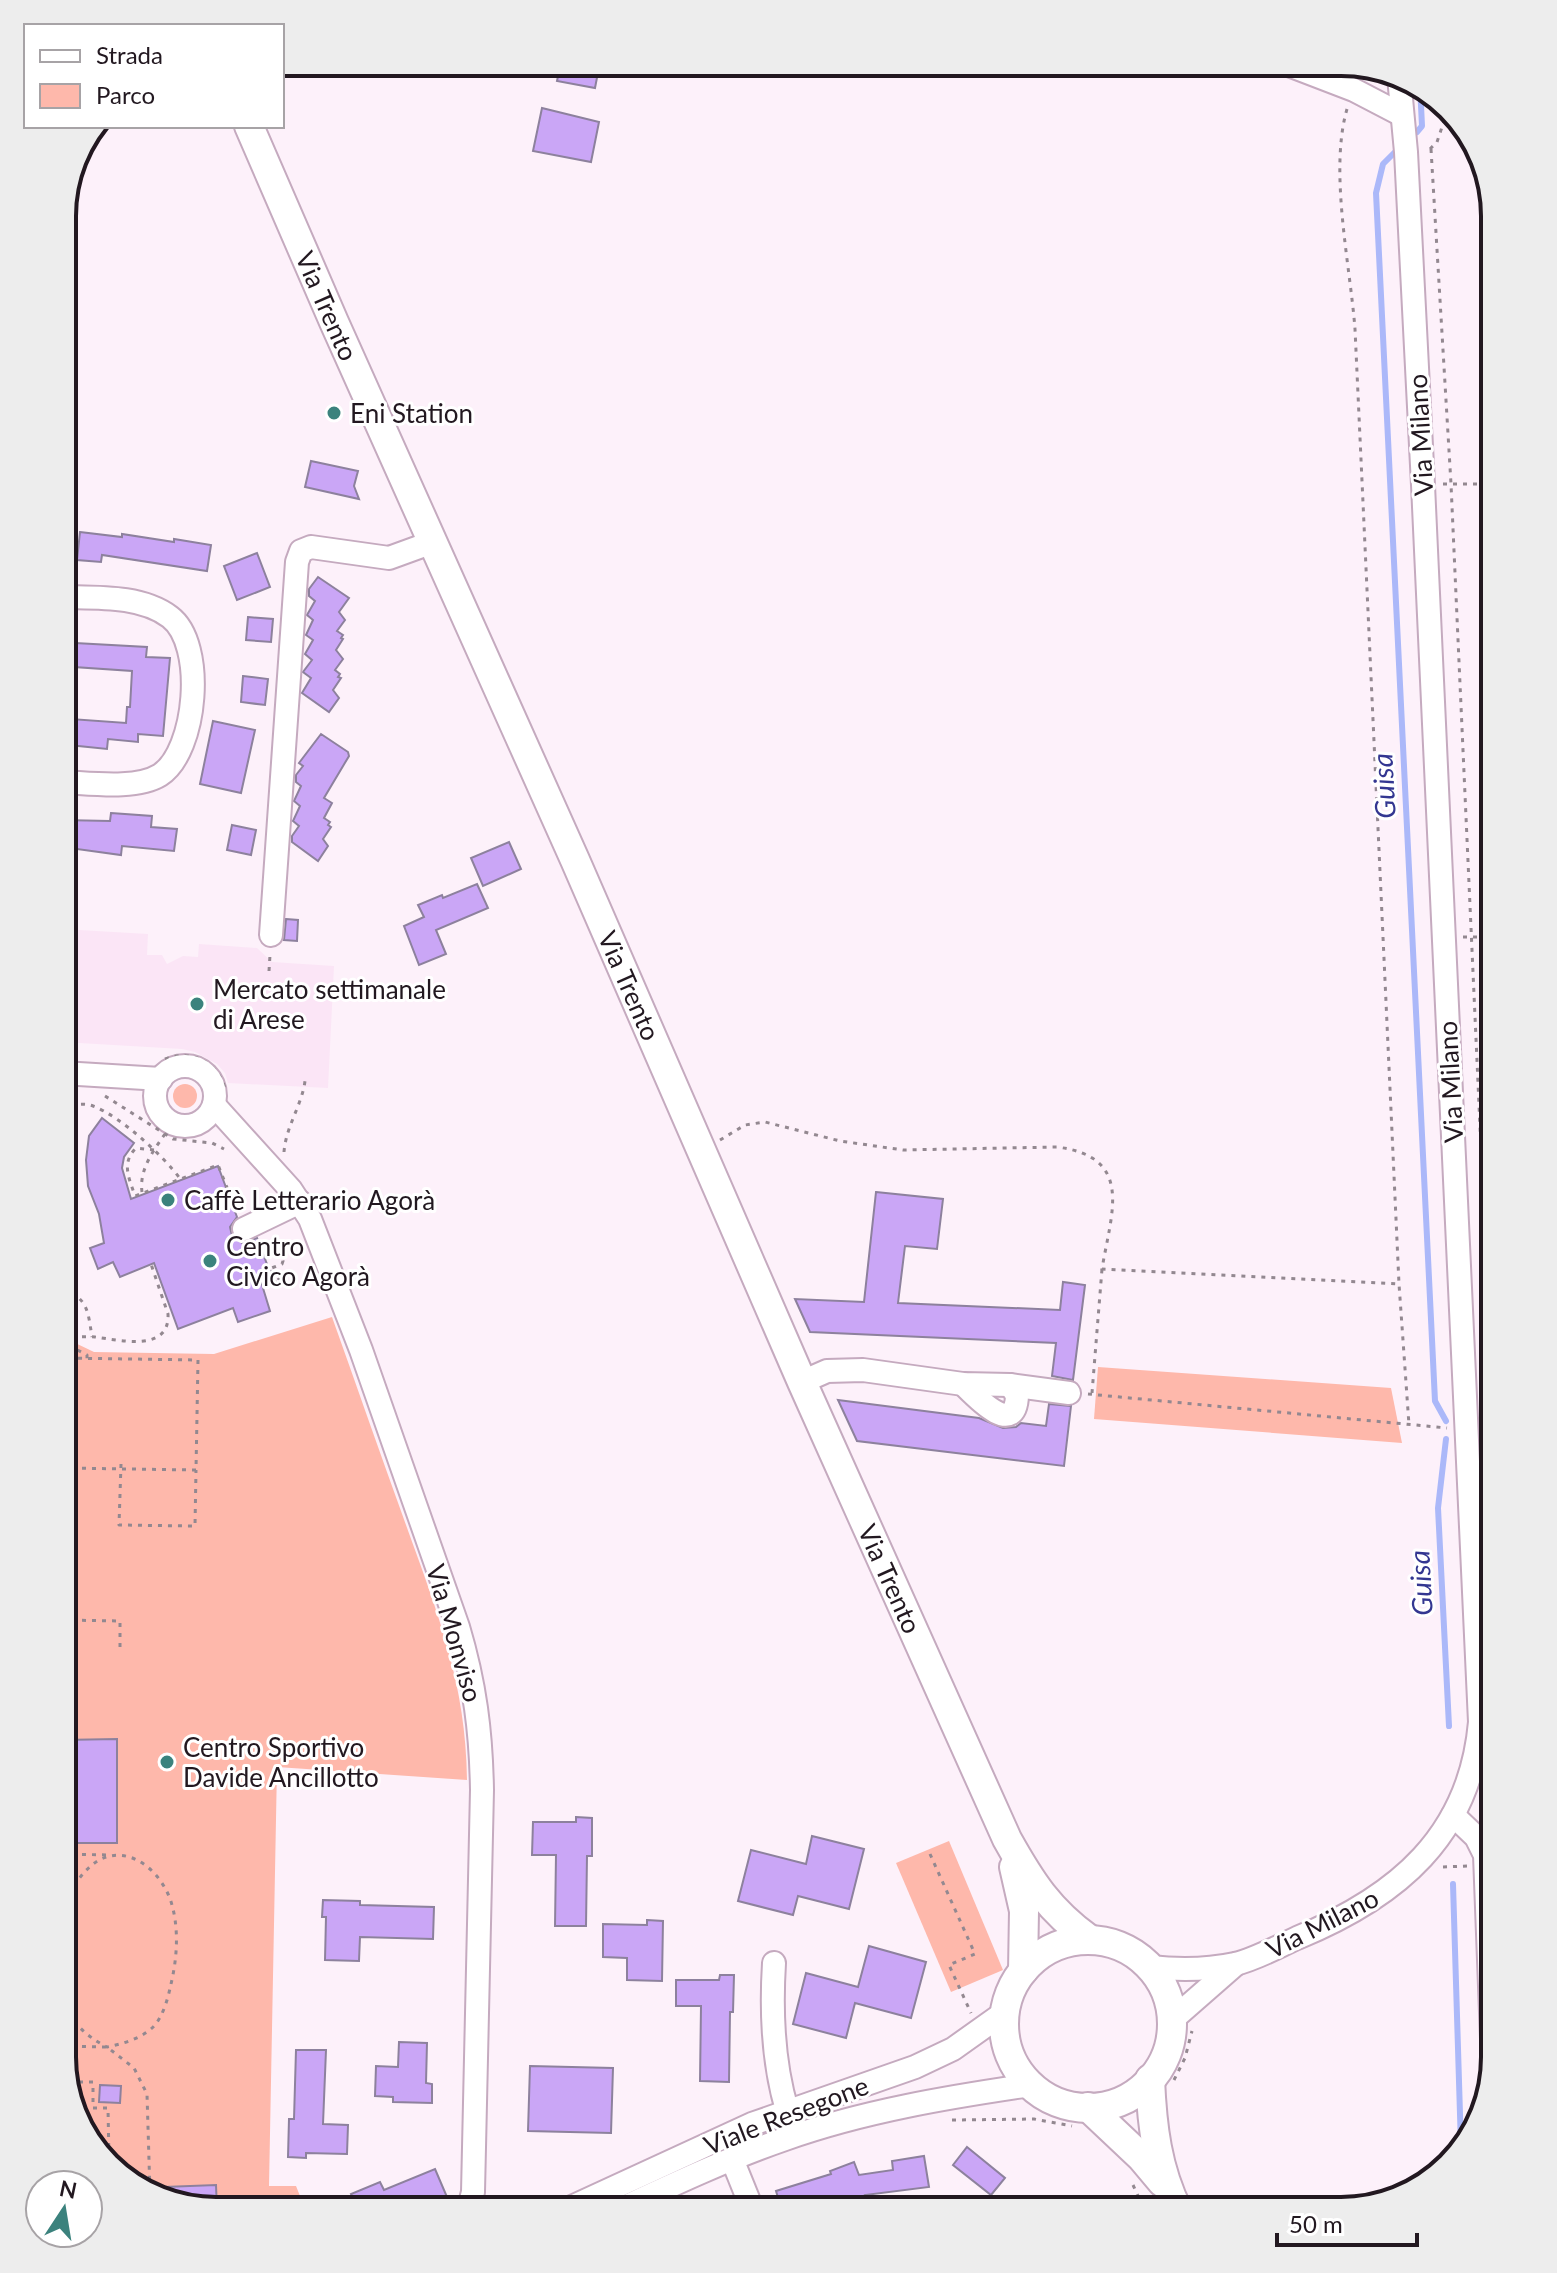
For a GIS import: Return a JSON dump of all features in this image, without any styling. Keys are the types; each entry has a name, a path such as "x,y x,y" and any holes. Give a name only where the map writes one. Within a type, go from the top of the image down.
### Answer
{"main road":[{"name":"Via Trento","path":"249,128 1025,1883"},
{"path":"1025,1883 1089,1939"},
{"path":"1023,1971 1025,1883"},
{"path":"1171,2197 1141,2157 1081,2117 1076,2106 1052,2099 1031,2085 1015,2065 1005,2039 1005,2012 1010,1993 1034,1959 1054,1947 1089,1939 1122,1947 1150,1967 1182,2024 1167,2052 1160,2084 1155,2143 1172,2197"},
{"path":"1081,2117 1160,2084"}],"street":[{"path":"1318,76 1354,90 1402,115"},
{"name":"Via Milano","path":"1237,1964 1333,1924 1376,1899 1410,1870 1453,1815 1473,1765 1480,1722 1423,485 1400,89"},
{"path":"271,935 292,626 301,551 311,547 389,558 433,542"},
{"path":"76,598 113,599 147,605 171,617 186,640 192,668 192,691 183,744 171,764 160,774 141,781 76,783"},
{"path":"173,1069 196,1069 212,1083 216,1106 191,1126 172,1123 159,1111 158,1086 173,1069"},
{"path":"76,1074 130,1076 158,1086"},
{"name":"Via Monviso","path":"216,1106 300,1202 315,1230 361,1350 458,1627 477,1704 482,1790 474,2197"},
{"path":"244,1229 300,1202"},
{"path":"802,1382 838,1369 963,1384 986,1407 1000,1414 1010,1413 1014,1409 1017,1395 1010,1385 1069,1393"},
{"path":"1453,1815 1476,1837 1481,1847"},
{"path":"774,1963 774,2032 779,2077 787,2110"},
{"path":"1150,1967 1186,1969 1237,1964"},
{"path":"1182,2024 1237,1964"},
{"name":"Viale Resegone","path":"593,2197 787,2110 915,2067 953,2049 1005,2012"},
{"name":"Viale Resegone","path":"647,2197 786,2139 957,2096 1031,2085"},
{"path":"732,2159 747,2197"}],"path":[{"path":"1354,90 1344,120 1341,159 1355,329 1399,1284 1409,1425"},
{"path":"1444,122 1431,149 1451,484 1481,1167"},
{"path":"1406,152 1431,149"},
{"path":"1423,485 1481,484"},
{"path":"1443,938 1481,937"},
{"path":"194,1057 208,1063 219,1073 216,1106"},
{"path":"283,1154 305,1081"},
{"path":"106,1096 177,1140 212,1143 227,1151"},
{"path":"76,1104 96,1107 154,1150 181,1179"},
{"path":"702,1151 745,1125 758,1122 840,1141 903,1150 1057,1147 1079,1150 1097,1159 1110,1174 1113,1194 1102,1269 1092,1394"},
{"path":"142,1194 142,1176 165,1134"},
{"path":"154,1150 136,1148 127,1161 126,1170 135,1196 218,1165 244,1229"},
{"path":"266,1276 280,1284 281,1280 269,1269 283,1261 267,1219"},
{"path":"76,1337 147,1341 154,1340 165,1330 168,1314 151,1264"},
{"path":"1102,1269 1399,1284"},
{"path":"76,1294 88,1313 92,1337"},
{"path":"76,1349 87,1355 87,1359"},
{"path":"76,1359 198,1360 195,1526 119,1525 120,1466"},
{"path":"1069,1393 1467,1432"},
{"path":"76,1468 120,1466 196,1470"},
{"path":"160,1469 160,1476"},
{"path":"76,1620 120,1621 120,1647"},
{"path":"76,1854 125,1856 153,1870 172,1904 177,1929 174,1972 163,2012 152,2028 128,2043 107,2047 76,2046"},
{"path":"930,1854 975,1954 949,1965 972,2017"},
{"path":"76,1883 98,1861 113,1855"},
{"path":"1438,1867 1477,1866"},
{"path":"1160,2084 1185,2058 1182,2024"},
{"path":"76,2025 134,2068 147,2094 150,2180"},
{"path":"79,2082 93,2082 93,2108 108,2108 109,2146"},
{"path":"942,2120 1081,2117"}],"shaded area":[{"name":"Mercato settimanale di Arese","path":"76,930 148,934 147,955 162,955 167,964 183,956 198,957 199,944 257,948 272,962 334,966 328,1088 228,1083 225,1073 217,1064 182,1049 76,1043"}],"green space":[{"path":"185,1084 193,1088 197,1096 193,1104 185,1108 177,1104 173,1096 177,1088"},
{"name":"Centro Sportivo Davide Ancillotto","path":"332,1317 448,1650 462,1712 467,1780 277,1767 269,2186 296,2186 300,2196 207,2197 171,2190 146,2178 117,2156 95,2127 81,2093 76,2056 76,1343 94,1352 214,1354"},
{"path":"1098,1367 1391,1388 1402,1443 1094,1419"},
{"path":"949,1841 1003,1970 951,1992 896,1863"}],"building":[{"path":"558,76 597,76 595,88 557,81"},
{"path":"542,108 599,122 591,162 533,151"},
{"path":"311,461 358,471 354,486 359,499 305,487"},
{"path":"80,532 211,545 207,571 102,555 101,562 77,560"},
{"path":"257,553 270,587 237,600 224,566"},
{"path":"318,577 349,598 339,612 345,620 337,631 343,635 336,650 343,659 335,670 341,678 333,690 339,698 329,712 302,693 311,678 303,672 312,660 305,654 313,640 306,635 313,620 307,615 315,601 309,596 309,589"},
{"path":"248,617 273,619 271,642 246,640"},
{"path":"76,643 147,647 146,657 170,658 163,736 138,734 138,742 108,739 107,749 76,746 76,719 126,723 132,671 76,667"},
{"path":"243,676 268,679 265,705 241,702"},
{"path":"213,721 255,730 241,793 200,784"},
{"path":"321,734 348,752 349,756 324,798 332,803 324,818 331,827 323,839 328,846 318,861 292,842 292,836 299,826 293,821 300,806 294,801 301,786 296,782 296,775 303,766 299,763"},
{"path":"111,813 152,816 151,827 177,829 174,851 122,846 121,855 76,849 76,820 110,821"},
{"path":"232,825 256,830 251,855 227,850"},
{"path":"509,842 521,869 483,886 471,858"},
{"path":"477,884 488,908 436,930 446,954 419,965 404,926 424,917 418,905"},
{"path":"286,919 298,920 297,941 284,940"},
{"path":"102,1118 134,1143 124,1157 122,1168 131,1199 218,1166 237,1217 230,1227 232,1236 242,1243 257,1238 270,1272 259,1275 270,1311 238,1322 233,1308 178,1329 154,1263 120,1277 113,1262 98,1269 90,1248 104,1243 99,1214 88,1186 86,1160 89,1136"},
{"path":"876,1192 943,1199 937,1249 905,1246 898,1303 1060,1310 1063,1282 1085,1285 1073,1380 1052,1376 1056,1343 810,1332 795,1299 864,1302"},
{"path":"838,1400 979,1418 1003,1428 1016,1427 1021,1423 1046,1426 1049,1404 1071,1406 1064,1466 857,1441"},
{"path":"117,1739 117,1843 76,1843 76,1740"},
{"path":"576,1817 592,1818 592,1856 587,1856 586,1926 555,1926 556,1855 532,1855 533,1822 576,1822"},
{"path":"812,1836 864,1849 849,1909 798,1896 793,1915 738,1901 751,1850 806,1864"},
{"path":"323,1900 360,1901 360,1905 434,1907 433,1939 360,1937 359,1961 325,1960 326,1917 322,1917"},
{"path":"647,1920 663,1921 662,1981 627,1980 627,1958 603,1957 603,1924 647,1925"},
{"path":"869,1946 926,1962 911,2018 855,2003 846,2038 793,2024 806,1973 858,1987"},
{"path":"720,1975 734,1975 729,2082 700,2081 701,2006 676,2006 676,1980 719,1980"},
{"path":"399,2042 427,2043 426,2083 432,2084 432,2103 393,2102 393,2097 375,2096 376,2066 398,2067"},
{"path":"296,2050 326,2050 323,2124 348,2125 347,2154 306,2153 306,2158 288,2157 289,2119 294,2119"},
{"path":"530,2066 613,2068 611,2133 528,2131"},
{"path":"100,2085 121,2086 120,2103 99,2102"},
{"path":"967,2147 1005,2178 991,2195 953,2165"},
{"path":"924,2156 929,2187 866,2197 778,2197 776,2191 831,2174 830,2171 854,2162 859,2175 893,2170 892,2161"},
{"path":"435,2169 447,2197 352,2197 351,2194 380,2182 384,2190"},
{"path":"216,2185 216,2197 189,2194 165,2187"}],"waterway":[{"name":"Guisa","path":"1417,132 1422,126 1421,102"},
{"name":"Guisa","path":"1395,152 1383,164 1376,193 1435,1401 1446,1421"},
{"name":"Guisa","path":"1446,1439 1438,1508 1449,1726"},
{"name":"Guisa","path":"1453,1884 1460,2129"}],"place":[{"name":"Eni Station","path":"334,413"},
{"name":"Mercato settimanale di Arese","path":"197,1004"},
{"name":"Caffè Letterario Agorà","path":"168,1200"},
{"name":"Centro Civico Agorà","path":"210,1261"},
{"name":"Centro Sportivo Davide Ancillotto","path":"167,1762"}]}
